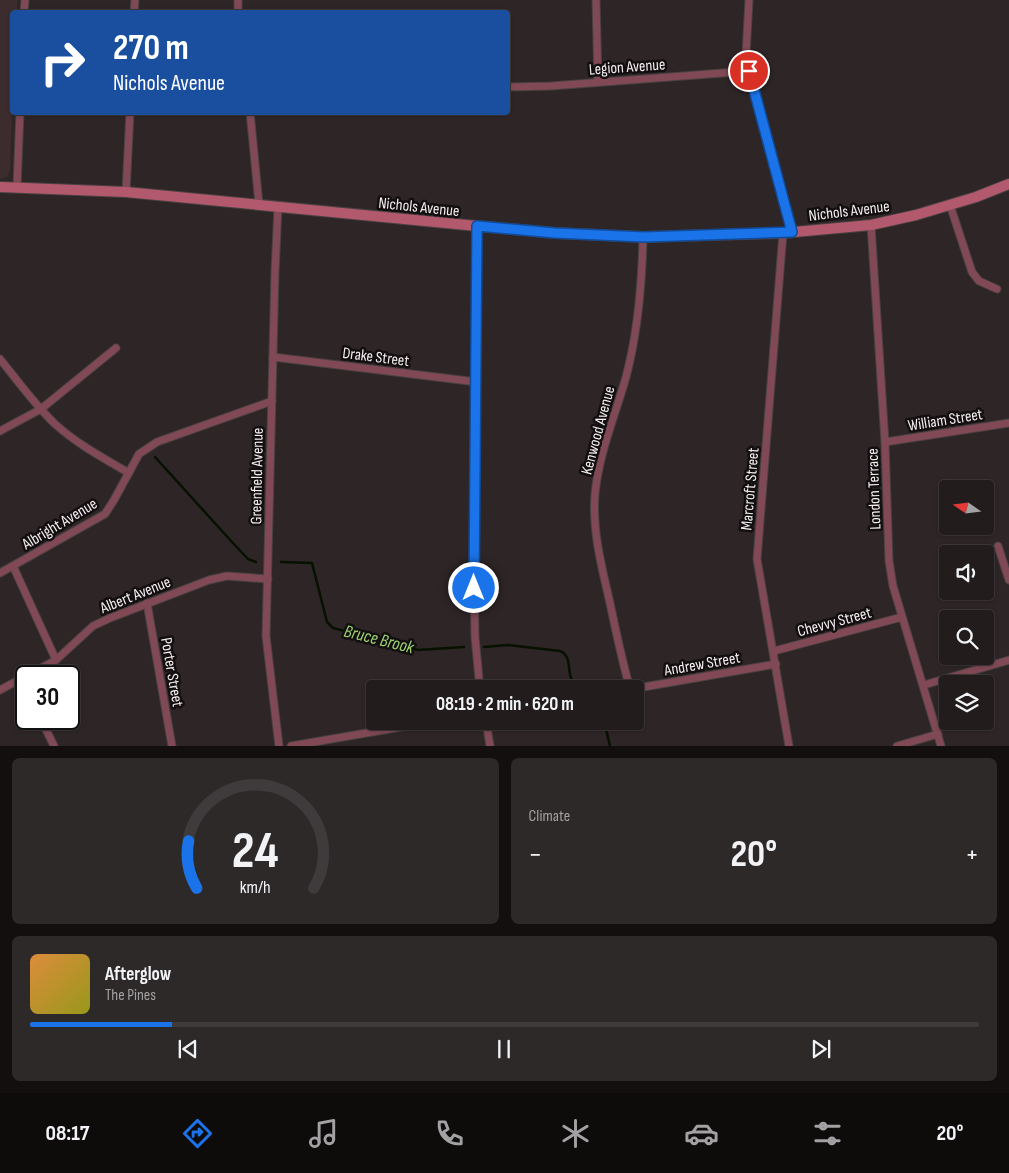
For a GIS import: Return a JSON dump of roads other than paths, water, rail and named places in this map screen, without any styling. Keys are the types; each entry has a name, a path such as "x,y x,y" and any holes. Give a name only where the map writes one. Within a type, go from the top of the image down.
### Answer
{"main road":[{"name":"Nichols Avenue","path":"0,187 126,192 555,233 644,237 787,233 871,225 916,216 1009,184"}],"street":[{"path":"596,0 598,82"},
{"name":"Marcroft Street","path":"749,0 746,49 749,71 787,233 757,560 789,746"},
{"name":"Legion Avenue","path":"510,87 551,86 749,71"},
{"path":"17,187 20,115"},
{"path":"126,192 130,115"},
{"path":"250,115 259,204"},
{"path":"950,205 972,272 979,281 997,289"},
{"name":"Greenfield Avenue","path":"278,207 266,636 280,746"},
{"name":"London Terrace","path":"871,225 885,442 889,561 893,586 942,746"},
{"path":"477,226 474,572 475,637 479,680"},
{"name":"Kenwood Avenue","path":"629,680 602,570 594,511 595,492 606,436 626,377 636,330 644,237"},
{"path":"0,430 40,409 116,348"},
{"name":"Drake Street","path":"273,357 477,382"},
{"path":"0,359 40,409 56,424 80,443 129,473"},
{"name":"Albright Avenue","path":"0,573 105,514 139,454 157,442 272,401"},
{"name":"William Street","path":"885,442 1009,423"},
{"path":"998,546 1009,580"},
{"path":"13,566 56,660"},
{"name":"Albert Avenue","path":"46,665 56,660 93,626 147,603 209,580 227,576 268,579"},
{"name":"Porter Street","path":"147,603 172,746"},
{"name":"Chevvy Street","path":"774,651 902,616"},
{"path":"924,685 1009,660"},
{"name":"Andrew Street","path":"644,687 776,664"},
{"name":"Albert Avenue","path":"0,690 15,681"},
{"path":"46,730 54,746"},
{"path":"291,746 384,730"},
{"path":"487,730 490,746"},
{"path":"897,746 938,734"}],"waterway":[{"name":"Bruce Brook","path":"155,457 248,559 256,562"},
{"name":"Bruce Brook","path":"281,562 312,563 327,622 333,628 418,650 464,647"},
{"name":"Bruce Brook","path":"484,647 507,645 560,651 566,656 572,680"},
{"name":"Bruce Brook","path":"606,730 610,746"}]}
